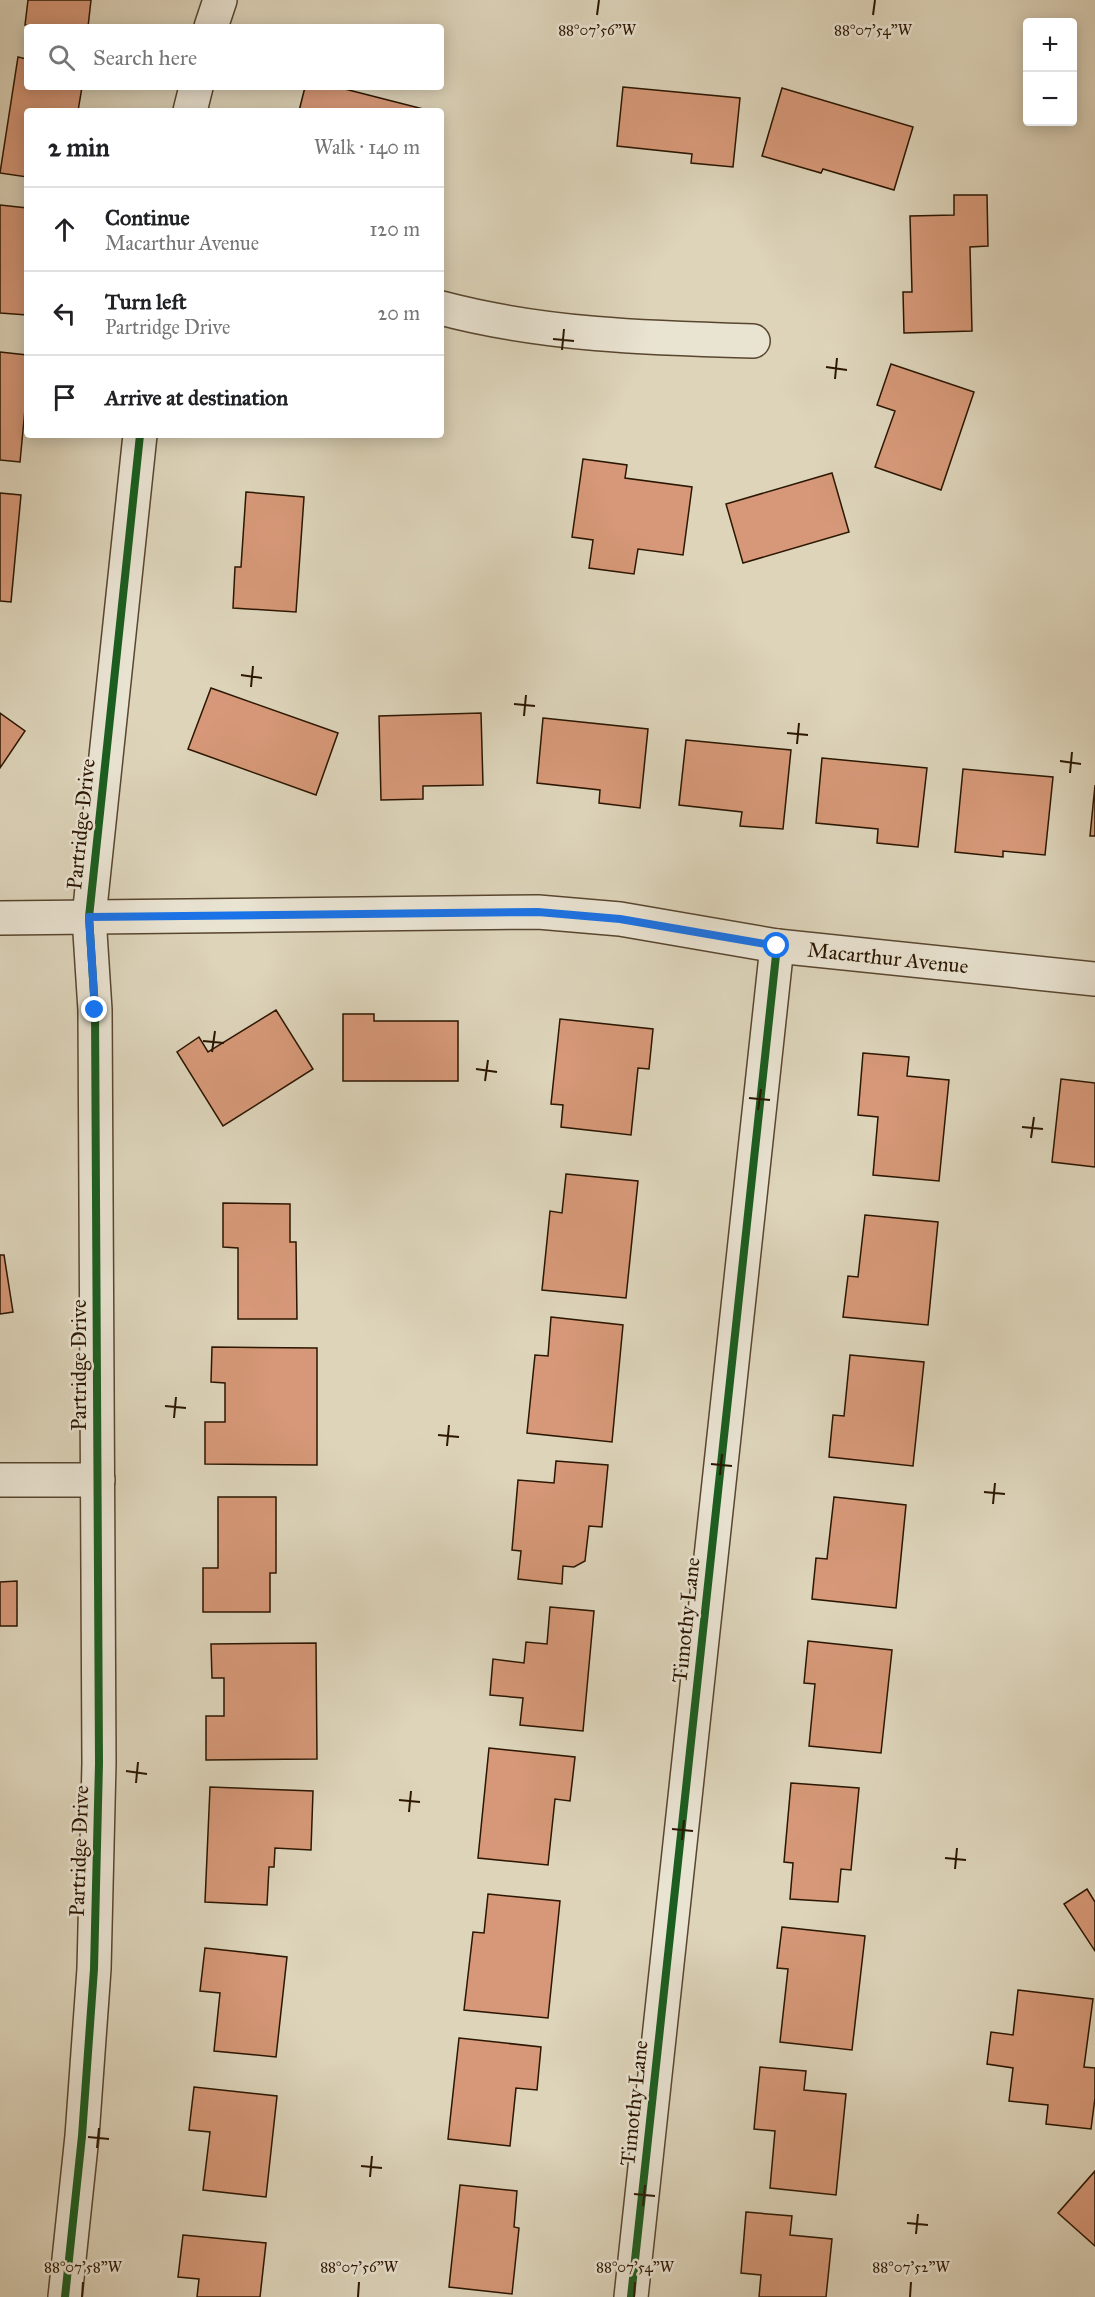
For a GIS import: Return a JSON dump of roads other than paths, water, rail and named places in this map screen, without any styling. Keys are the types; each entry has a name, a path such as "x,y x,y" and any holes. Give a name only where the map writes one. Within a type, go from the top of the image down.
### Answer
{"street":[{"path":"212,24 220,0"},
{"path":"191,108 195,90"},
{"path":"444,309 473,317 552,330 632,338 753,341"},
{"name":"Partridge Drive","path":"65,2297 82,2136 94,1968 99,1763 95,1010 89,917 140,438"},
{"name":"Macarthur Avenue","path":"0,918 538,912 620,919 777,946 1095,979"},
{"name":"Timothy Lane","path":"631,2297 777,946"},
{"path":"0,1480 98,1480"}]}
